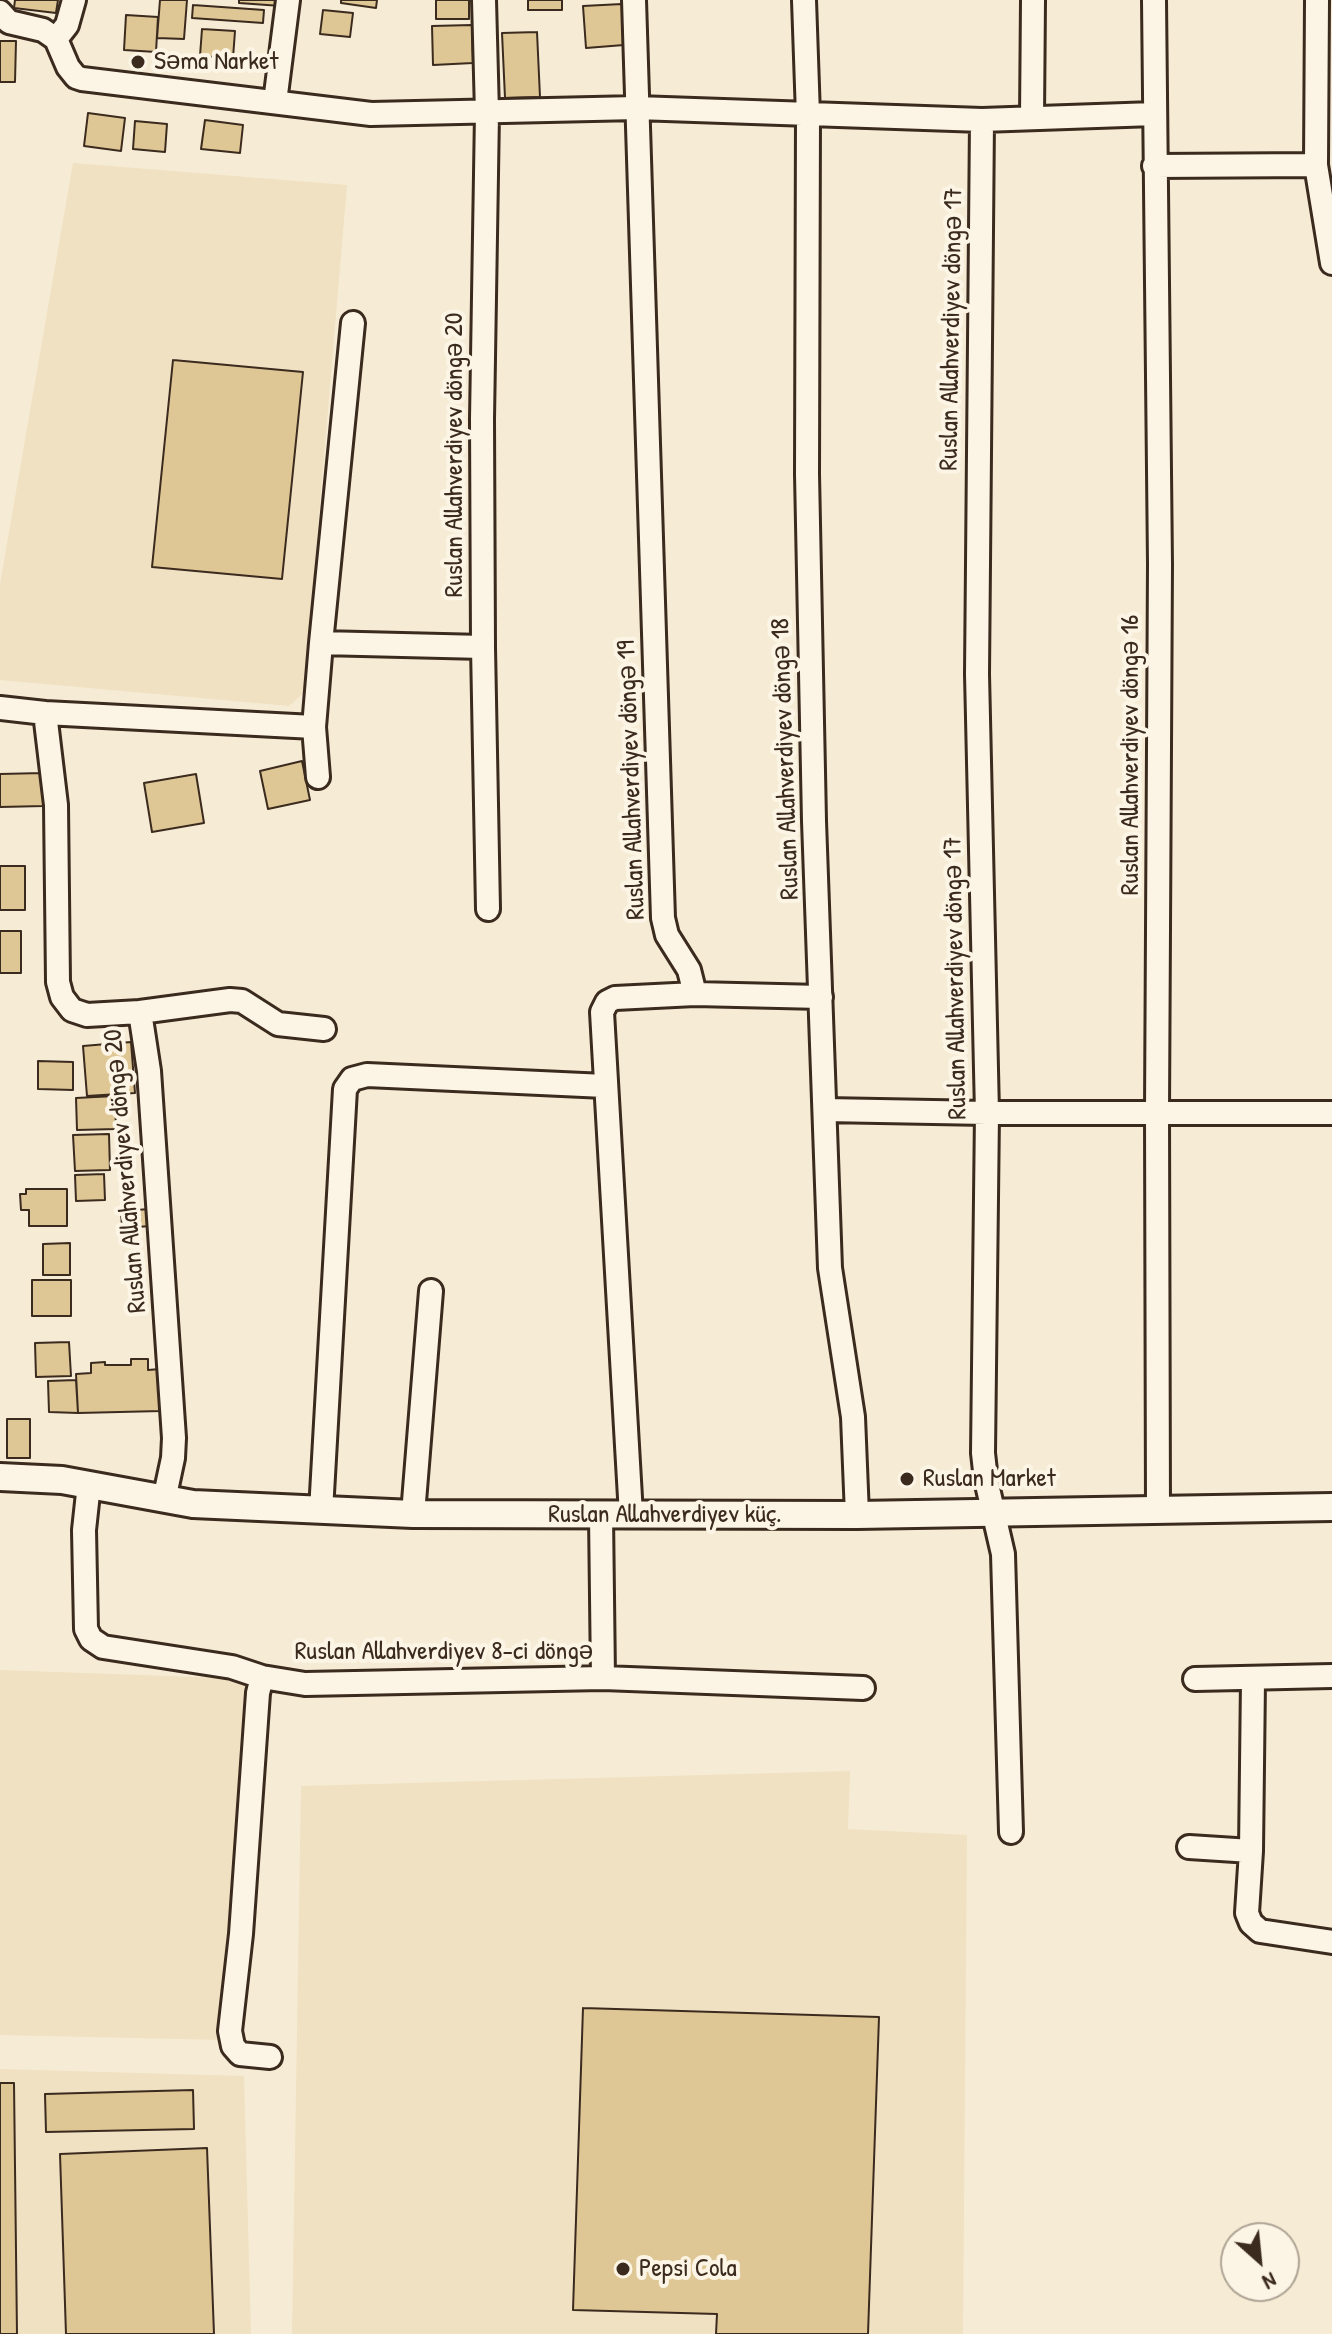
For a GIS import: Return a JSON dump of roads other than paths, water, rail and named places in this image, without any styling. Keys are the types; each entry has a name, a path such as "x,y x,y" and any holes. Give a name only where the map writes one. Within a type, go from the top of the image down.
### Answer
{"street":[{"path":"56,39 67,25 74,0"},
{"path":"275,102 288,0"},
{"name":"Ruslan Allahverdiyev döngə 20","path":"484,0 487,113 482,419 483,647 488,909"},
{"name":"Ruslan Allahverdiyev döngə 19","path":"634,0 663,918 667,935 689,970 695,994"},
{"name":"Ruslan Allahverdiyev döngə 18","path":"804,0 808,115 807,490 830,1268 853,1417 857,1515"},
{"path":"1032,118 1033,0"},
{"name":"Ruslan Allahverdiyev döngə 16","path":"1154,0 1160,564 1158,1511"},
{"path":"1317,0 1324,107 1316,165 1332,263"},
{"path":"0,12 9,22 43,30 56,39 68,67 82,79 371,114 637,108 982,120 1154,114"},
{"name":"Ruslan Allahverdiyev döngə 17","path":"982,120 977,674 987,1113 983,1453 1003,1554 1011,1832"},
{"path":"1154,166 1316,165"},
{"path":"318,777 314,727 353,323"},
{"path":"321,643 483,647"},
{"path":"0,708 314,727"},
{"name":"Ruslan Allahverdiyev döngə 20","path":"45,713 56,805 58,982 62,997 72,1010 87,1015 140,1012 149,1071 174,1438 164,1500"},
{"path":"631,1515 602,1012 607,1002 615,998 695,994 821,997"},
{"path":"140,1012 242,1001 278,1024 324,1029"},
{"path":"321,1511 345,1089 352,1079 367,1075 605,1086"},
{"path":"825,1110 1332,1113"},
{"path":"413,1514 431,1291"},
{"name":"Ruslan Allahverdiyev küç.","path":"0,1477 89,1484 193,1504 413,1514 857,1515 1332,1507"},
{"name":"Ruslan Allahverdiyev 8-ci döngə","path":"89,1484 84,1530 86,1629 91,1639 103,1647 232,1667 262,1677 305,1684 603,1678 863,1688"},
{"path":"601,1515 603,1678"},
{"path":"1195,1679 1332,1676"},
{"path":"262,1677 258,1693 241,1934 230,2031 233,2046 240,2054 270,2057"},
{"path":"1253,1680 1251,1851 1247,1913 1251,1923 1260,1931 1332,1942"},
{"path":"1189,1847 1251,1851"}],"place":[{"name":"Səma Narket","path":"138,62"},
{"name":"Ruslan Market","path":"907,1479"},
{"name":"Pepsi Cola","path":"623,2269"}]}
